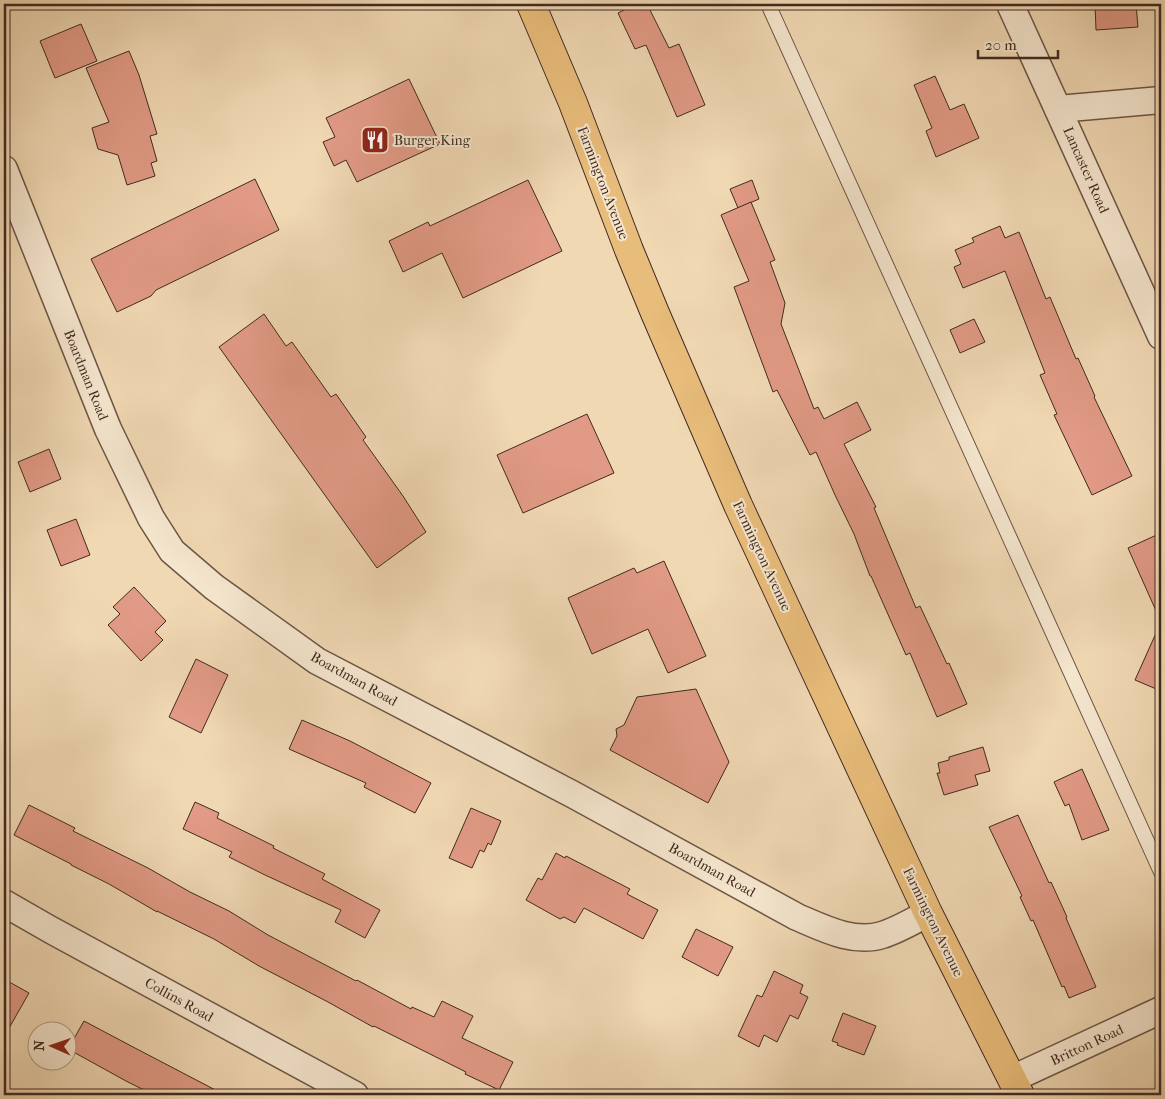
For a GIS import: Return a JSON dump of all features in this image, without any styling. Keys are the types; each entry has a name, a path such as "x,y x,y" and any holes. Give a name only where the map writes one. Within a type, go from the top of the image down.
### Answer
{"highway":[{"name":"Farmington Avenue","path":"531,4 573,104 655,313 738,504 928,913 1016,1087"}],"street":[{"name":"Lancaster Road","path":"1010,4 1161,336"},
{"path":"1058,109 1161,100"},
{"name":"Boardman Road","path":"4,169 108,429 151,518 172,551 214,587 317,661 572,794 797,917 843,935 862,937 880,936 894,931 928,913"},
{"name":"Collins Road","path":"4,903 50,930 355,1095"},
{"name":"Britton Road","path":"1016,1087 1161,1010"}],"lane":[{"path":"768,4 1161,872"}],"building":[{"path":"636,4 647,4 669,48 679,44 705,105 677,117 646,45 635,49 618,13"},
{"path":"1095,4 1136,4 1138,27 1096,30"},
{"path":"81,24 97,61 55,78 40,41"},
{"path":"129,51 139,75 157,134 150,136 157,161 151,163 155,176 127,185 118,155 98,149 92,128 109,122 86,68"},
{"path":"935,76 950,110 964,104 979,138 936,157 926,131 932,128 914,85"},
{"path":"409,79 440,144 357,182 346,160 334,166 323,142 335,137 326,118"},
{"path":"255,179 279,230 156,290 151,296 117,312 91,259"},
{"path":"528,180 562,251 463,298 442,253 403,272 389,241 428,222 430,226"},
{"path":"752,180 759,199 738,208 730,189"},
{"path":"751,202 775,260 770,262 785,303 781,324 814,409 818,407 824,419 857,402 871,430 844,444 876,507 874,508 916,608 920,606 967,704 937,717 910,653 906,655 870,576 854,534 816,452 810,455 777,390 773,392 734,287 749,281 721,215"},
{"path":"1000,226 1005,238 1019,232 1046,299 1050,297 1076,359 1078,358 1094,397 1132,476 1092,495 1054,415 1057,414 1040,375 1045,373 1005,271 963,288 954,267 961,264 955,250 974,242 972,238"},
{"path":"264,314 286,346 292,342 331,397 336,394 366,437 363,440 426,532 377,568 219,347"},
{"path":"974,319 985,342 960,353 950,330"},
{"path":"587,414 614,473 523,513 497,455"},
{"path":"49,449 61,479 30,492 18,462"},
{"path":"76,519 90,555 61,566 47,530"},
{"path":"1161,533 1161,622 1128,548"},
{"path":"664,561 706,656 668,673 648,629 592,654 568,598 634,568 637,573"},
{"path":"134,587 166,621 155,632 163,640 141,661 108,625 120,614 113,607"},
{"path":"1161,622 1161,691 1135,680"},
{"path":"196,659 228,675 201,733 169,717"},
{"path":"696,689 729,762 708,803 610,750 617,736 616,729 624,725 637,697"},
{"path":"302,720 350,741 431,783 415,813 364,787 366,783 289,749"},
{"path":"983,747 990,771 975,775 978,785 944,795 937,773 940,773 938,763 949,760 949,757"},
{"path":"1082,769 1109,830 1082,840 1069,804 1065,806 1054,782"},
{"path":"195,802 219,813 217,818 325,874 322,879 380,910 365,938 335,922 341,910 229,857 232,852 183,829"},
{"path":"29,805 75,828 73,831 148,868 190,892 229,911 268,935 411,1009 412,1007 434,1017 442,1001 473,1016 462,1038 513,1062 499,1090 373,1027 259,966 214,939 157,912 109,884 14,835"},
{"path":"471,808 501,821 491,845 488,843 484,852 480,850 472,868 449,858"},
{"path":"1018,815 1049,883 1051,882 1067,917 1096,987 1069,998 1064,986 1062,987 1033,920 1031,921 1020,897 1022,896 989,827"},
{"path":"556,853 565,858 566,856 630,889 627,894 658,910 643,939 584,908 575,923 564,917 560,919 526,900 538,878 542,880"},
{"path":"696,929 733,947 718,976 682,957"},
{"path":"774,971 803,985 800,993 808,997 798,1019 790,1015 777,1042 764,1035 759,1047 738,1036 757,995 762,997"},
{"path":"4,979 29,993 4,1037"},
{"path":"843,1013 876,1026 864,1055 837,1045 838,1043 832,1041"},
{"path":"84,1021 225,1095 154,1095 78,1055 78,1032"}],"place":[{"name":"Burger King","path":"375,140"}]}
